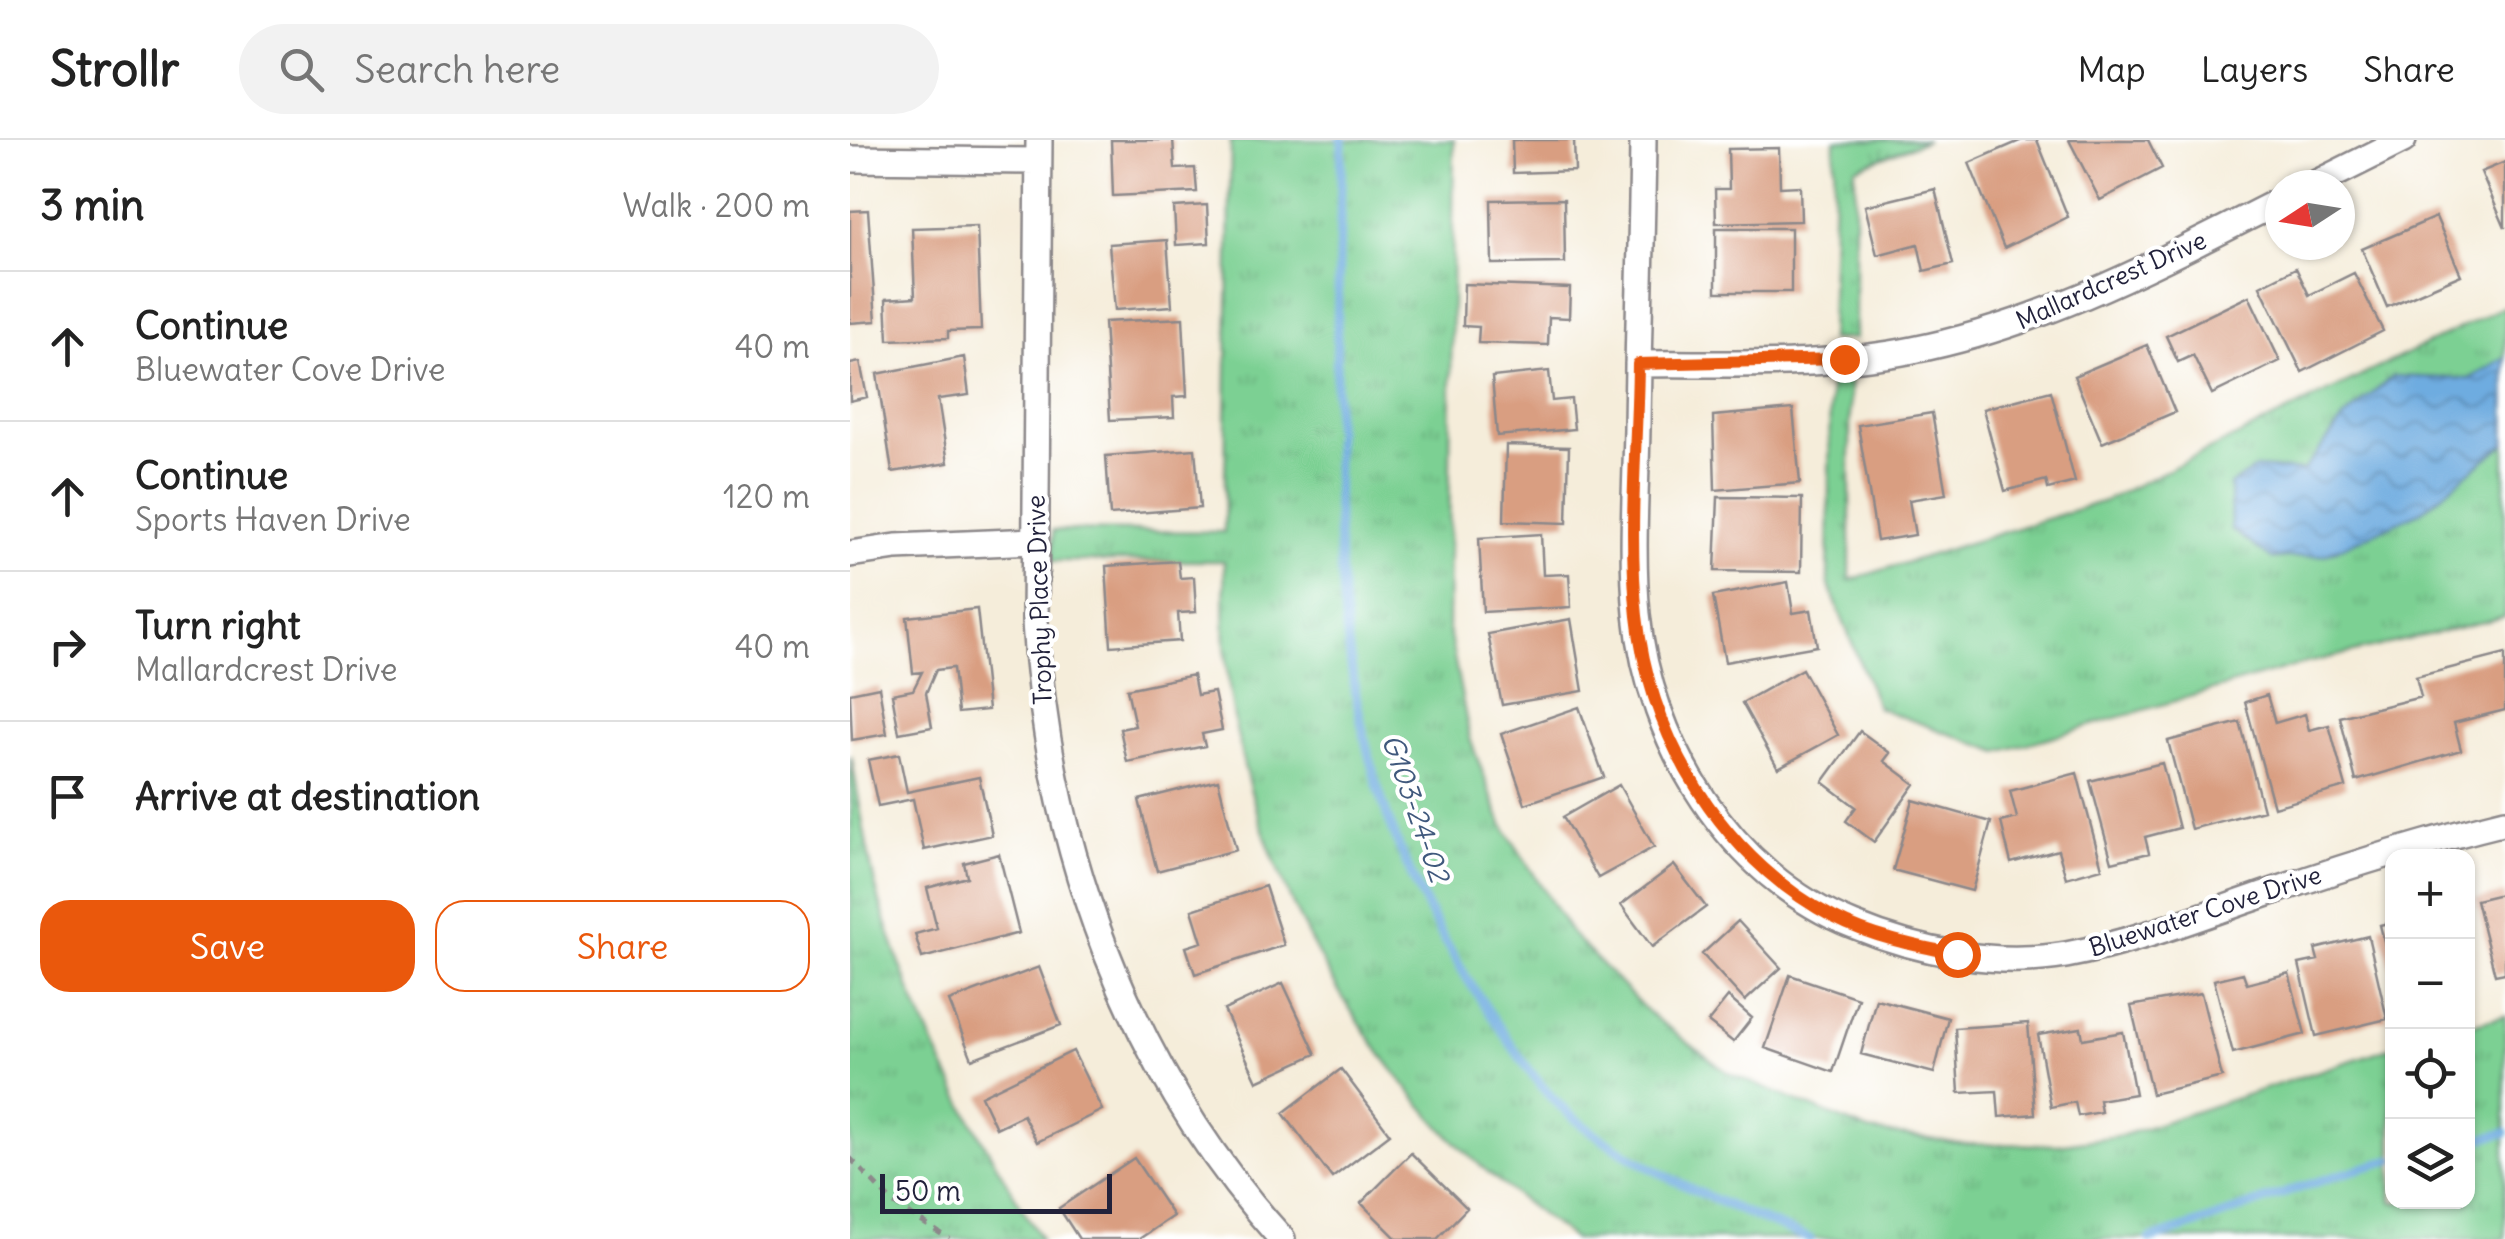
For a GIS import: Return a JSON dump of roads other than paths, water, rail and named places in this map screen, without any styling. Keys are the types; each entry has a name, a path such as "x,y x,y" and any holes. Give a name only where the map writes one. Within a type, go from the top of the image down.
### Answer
{"street":[{"name":"Bluewater Cove Drive","path":"1643,140 1637,617 1656,705 1676,754 1710,808 1739,844 1792,891 1834,918 1911,945 2006,958 2062,956 2123,942 2344,867 2505,822"},
{"path":"2343,170 2403,140"},
{"path":"850,159 1038,150"},
{"name":"Trophy Place Drive","path":"1038,150 1034,541 1039,690 1064,827 1085,898 1117,977 1172,1087 1208,1146 1282,1239"},
{"name":"Mallardcrest Drive","path":"1638,364 1844,359 1909,351 1978,336 2100,291 2265,208"},
{"path":"850,554 896,546 1034,541"}],"water":[{"path":"2505,357 2505,444 2420,512 2325,555 2272,559 2231,529 2230,485 2256,468 2303,471 2345,417 2393,376 2469,379"}],"waterway":[{"name":"G103-24-02","path":"1342,140 1336,448 1343,603 1368,752 1402,855 1433,920 1470,982 1526,1066 1558,1104 1596,1134 1654,1170 1810,1239"},
{"name":"G103-24-02","path":"2475,1140 2505,1133"},
{"name":"G103-24-02","path":"2150,1239 2385,1162"}]}
